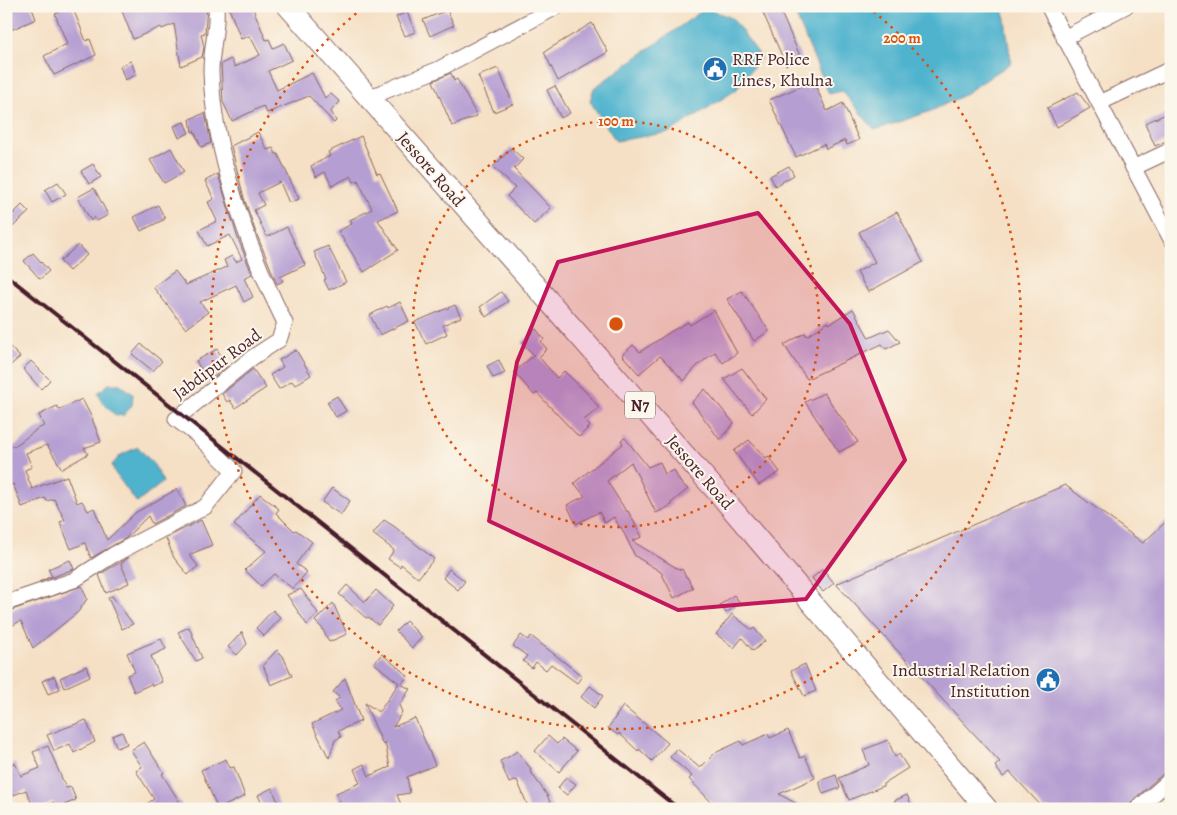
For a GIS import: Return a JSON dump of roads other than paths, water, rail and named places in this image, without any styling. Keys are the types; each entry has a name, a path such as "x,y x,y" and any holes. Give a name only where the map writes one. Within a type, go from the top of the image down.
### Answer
{"highway":[{"name":"Jessore Road","path":"288,6 721,496 987,809"}],"street":[{"name":"Jabdipur Road","path":"6,603 74,580 113,556 205,507 234,471 197,435 176,419 253,357 279,340 285,323 254,255 228,173 215,114 211,70 217,16 216,6"},
{"path":"368,98 439,69 558,6"},
{"path":"1048,6 1170,238"},
{"path":"1064,38 1126,6"},
{"path":"1099,103 1171,68"},
{"path":"1133,168 1171,150"},
{"path":"1137,809 1171,779"}],"water":[{"path":"792,6 999,6 1004,12 1011,63 960,97 931,111 875,130 842,91 829,94"},
{"path":"706,8 732,18 761,57 736,90 670,132 616,141 590,101 594,88"},
{"path":"109,384 120,384 133,394 132,405 124,415 116,416 102,402 98,393"},
{"path":"138,447 154,465 163,482 137,503 115,473 112,465 121,455"}],"railway":[{"path":"6,275 679,809"}],"place":[{"name":"RRF Police Lines, Khulna","path":"715,69"},
{"name":"Industrial Relation Institution","path":"1048,680"}]}
